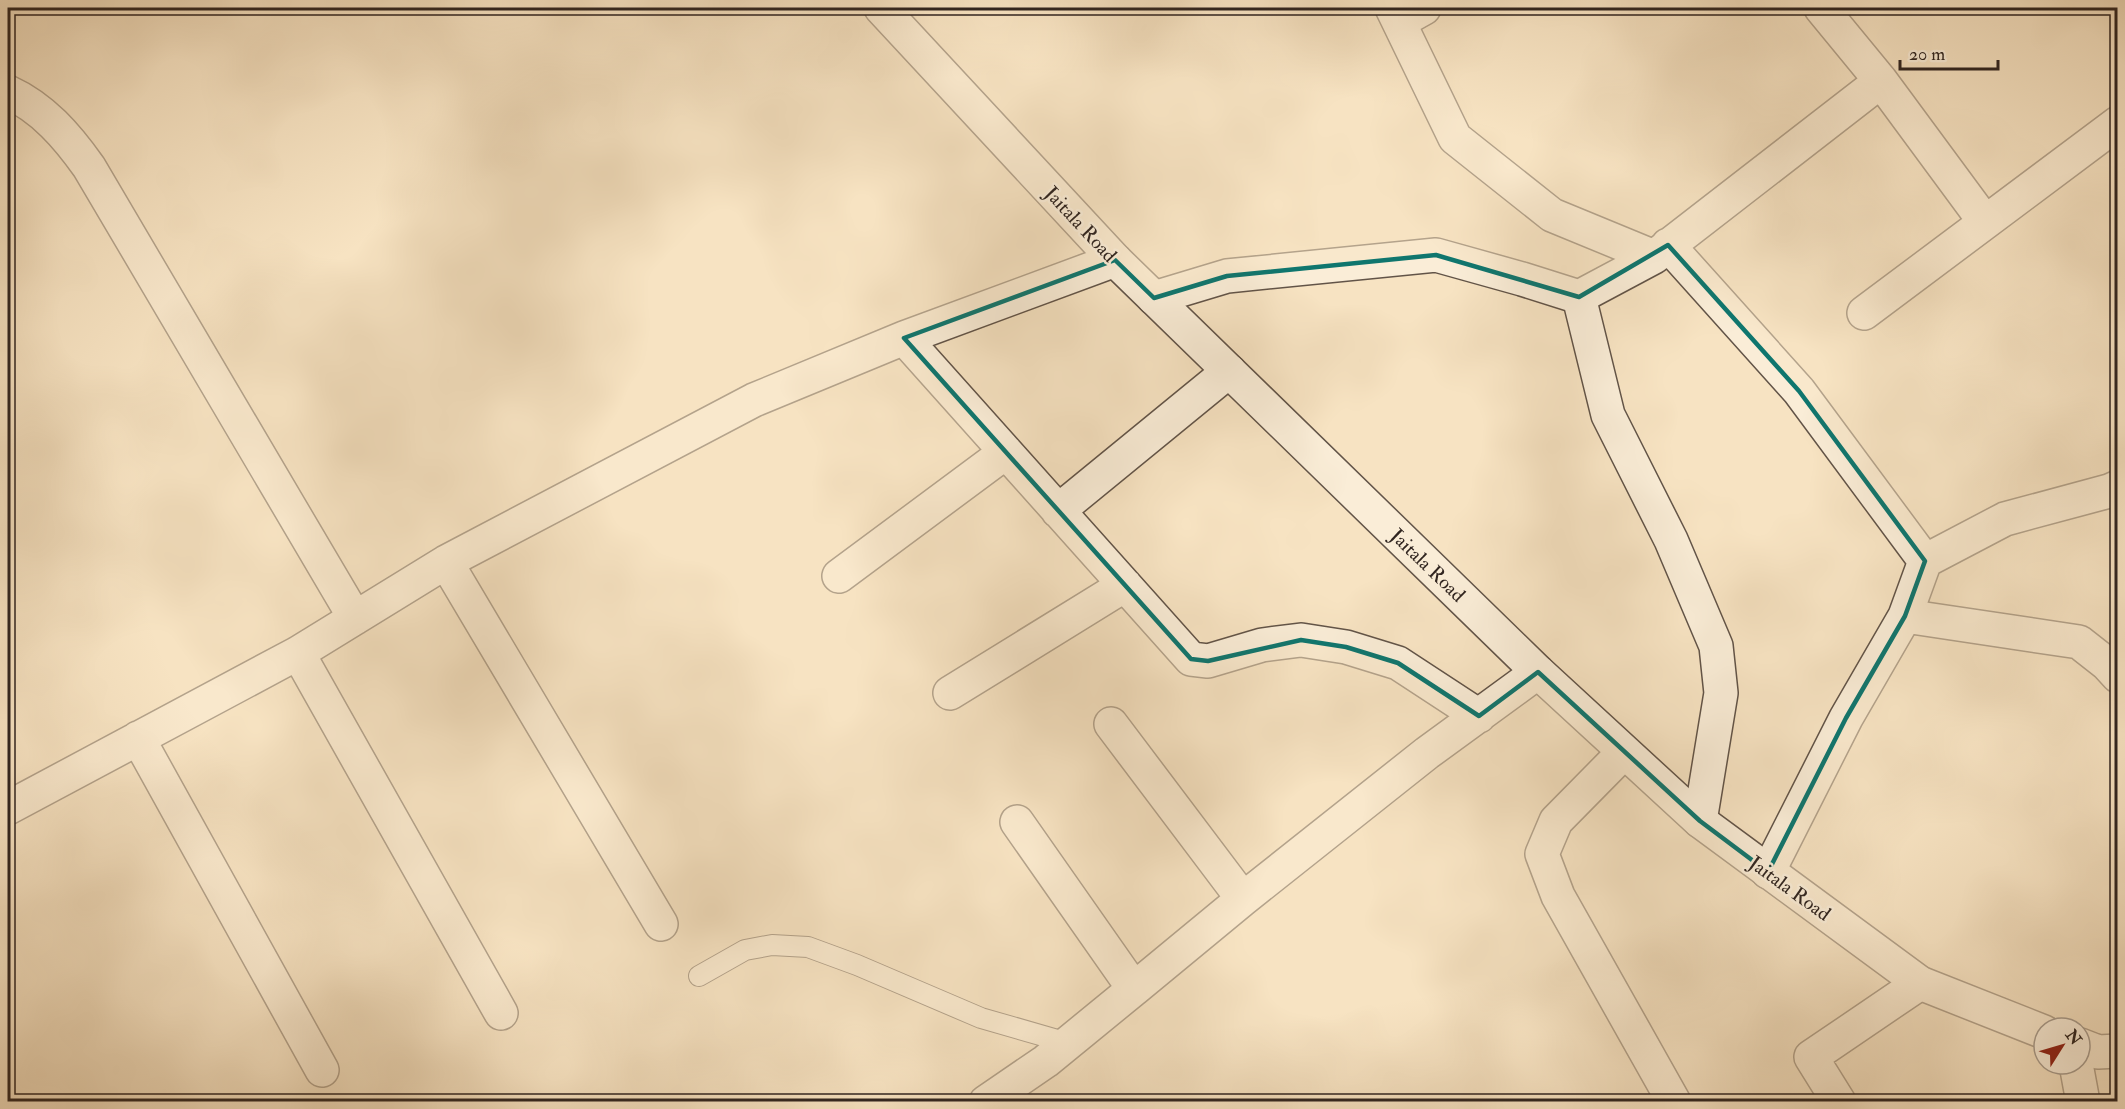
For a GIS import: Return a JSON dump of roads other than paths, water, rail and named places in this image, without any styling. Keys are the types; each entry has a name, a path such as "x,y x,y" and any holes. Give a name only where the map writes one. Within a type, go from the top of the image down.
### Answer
{"street":[{"name":"Jaitala Road","path":"881,8 1115,260 1538,672 1700,821 1920,983 2032,1027"},
{"path":"1821,8 1881,81 1985,222"},
{"path":"1405,12 1455,138 1552,215 1661,251 1799,391 1925,561"},
{"path":"1154,298 1227,276 1436,255 1579,297 1661,251 1881,81"},
{"path":"8,92 25,100 50,120 74,146 89,167 355,618"},
{"path":"1864,313 2118,123"},
{"path":"8,808 298,652 446,562 754,400 904,338 1115,260"},
{"path":"1579,297 1608,415 1671,540 1716,646 1721,693 1700,821"},
{"path":"904,338 1191,659 1208,660 1263,645 1301,640 1346,647 1398,663 1479,716"},
{"path":"1059,511 1229,371"},
{"path":"838,576 1006,452"},
{"path":"1768,872 1846,718 1905,616 1925,561 2005,519 2118,487"},
{"path":"446,562 661,924"},
{"path":"950,693 1125,585"},
{"path":"1905,616 2079,642 2107,663 2118,676"},
{"path":"298,652 501,1013"},
{"path":"986,1101 1046,1061 1243,899 1427,753 1538,672"},
{"path":"1111,724 1243,899"},
{"path":"138,738 322,1070"},
{"path":"1624,752 1556,821 1542,854 1558,896 1674,1101"},
{"path":"1017,822 1134,989"},
{"path":"1839,1101 1811,1057 1920,983"},
{"path":"2092,1050 2098,1052 2118,1051"},
{"path":"2078,1076 2083,1101"}],"lane":[{"path":"699,976 745,950 772,945 808,947 981,1018 1068,1043"}]}
